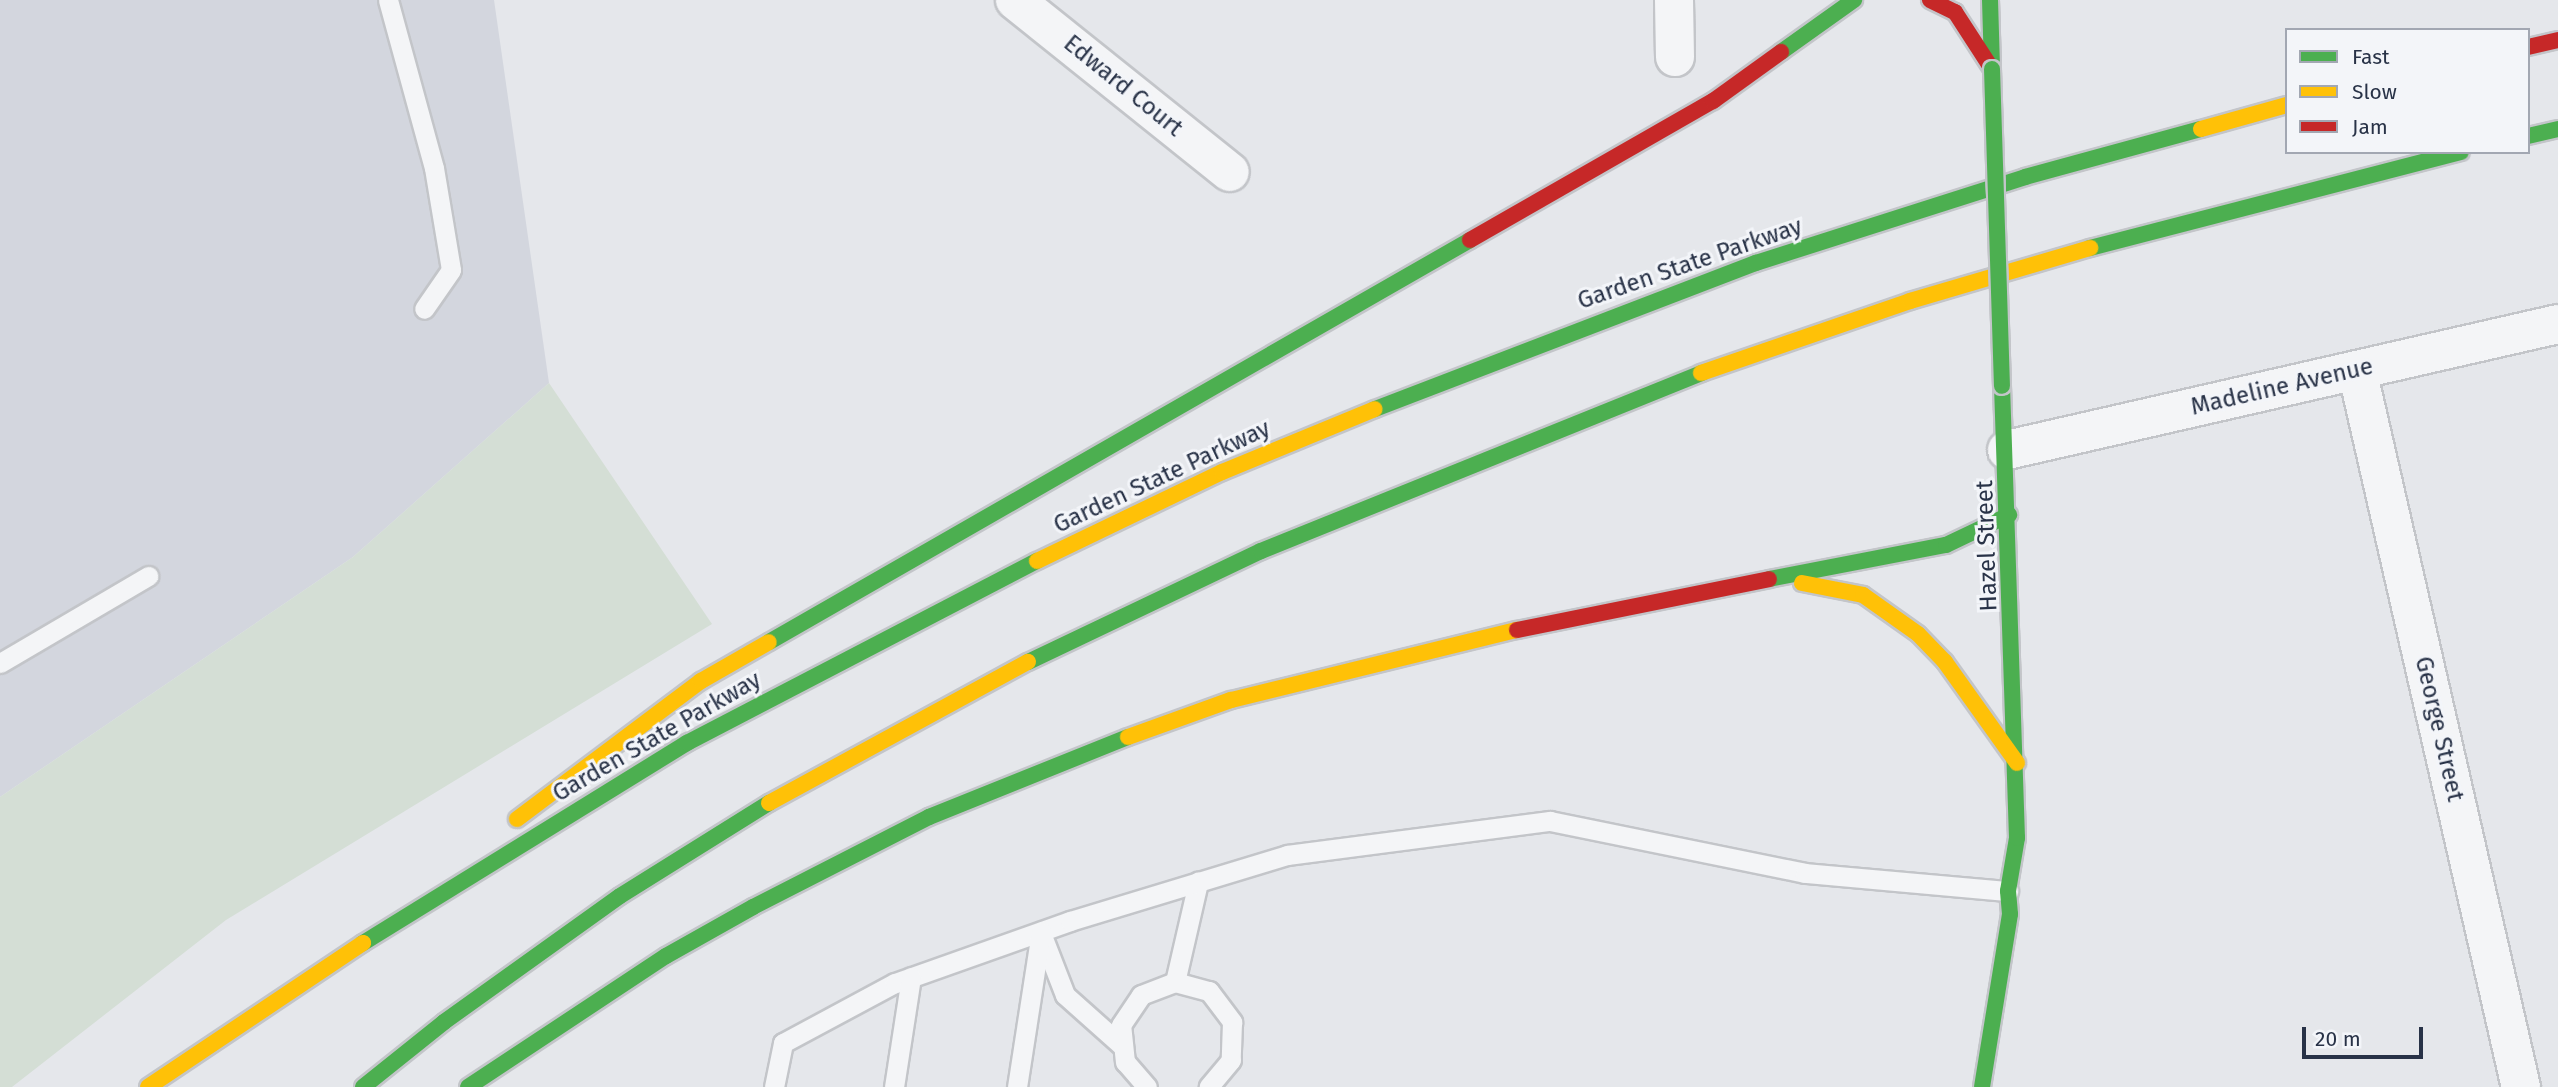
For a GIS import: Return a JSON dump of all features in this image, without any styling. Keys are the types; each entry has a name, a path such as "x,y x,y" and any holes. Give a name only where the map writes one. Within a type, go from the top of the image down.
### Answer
{"main road":[{"path":"501,831 701,681 1713,100 1854,0"},
{"path":"1930,0 1955,12 1992,69"},
{"name":"Hazel Street","path":"1982,1087 2010,914 2008,891 2017,838 2007,450 2002,386 1990,0"},
{"path":"2530,47 2558,40"},
{"name":"Garden State Parkway","path":"148,1087 302,981 688,743 954,601 1222,472 1490,361 1756,263 2025,177 2285,106"},
{"path":"2530,136 2558,130"},
{"path":"363,1087 444,1022 609,904 805,781 996,677 1261,551 1648,392 1910,301 2172,224 2453,154"},
{"path":"468,1087 666,956 754,907 929,817 1093,749 1231,700 1381,660 1657,600 1751,585 1946,545 2009,514"},
{"path":"1751,585 1796,582 1835,587 1863,595 1891,613 1945,662 2017,763"},
{"path":"302,981 457,864"}],"street":[{"name":"Edward Court","path":"1015,0 1230,172"},
{"path":"1674,0 1675,57"},
{"name":"Madeline Avenue","path":"2007,450 2558,324"},
{"name":"George Street","path":"2357,370 2521,1087"}],"lane":[{"path":"388,0 434,168 452,270 424,309"},
{"path":"0,663 148,576"},
{"path":"774,1087 783,1043 911,977 1041,932 1287,855 1550,821 1805,873 2008,891"},
{"path":"1175,982 1198,882"},
{"path":"1041,932 1065,995 1120,1044"},
{"path":"1017,1087 1041,932"},
{"path":"894,1087 911,977"},
{"path":"1147,1087 1125,1062 1120,1044 1121,1026 1141,995 1175,982 1209,991 1232,1022 1231,1060 1208,1087"}],"shaded area":[{"path":"0,0 494,0 549,383 353,557 0,797"},
{"path":"549,383 712,624 226,920 12,1087 0,1087 0,797 353,557"}],"traffic: fast":[{"path":"1781,52 1854,0"},
{"path":"1990,0 1992,69"},
{"path":"1992,69 2002,386"},
{"path":"1375,409 1756,263 2025,177 2201,129"},
{"path":"2530,136 2558,129"},
{"path":"2090,248 2453,154"},
{"path":"769,642 1470,240"},
{"path":"1028,662 1261,551 1701,373"},
{"path":"1982,1087 2010,914 2008,891 2017,838 2002,386"},
{"path":"1769,579 1946,545 2009,515"},
{"path":"363,943 687,743 1037,561"},
{"path":"468,1087 666,956 753,907 929,817 1128,737"},
{"path":"363,1087 444,1022 620,896 769,803"}],"traffic: slow":[{"path":"2201,129 2285,106"},
{"path":"1701,373 1910,301 2090,248"},
{"path":"1037,561 1222,472 1375,409"},
{"path":"1802,583 1863,595 1918,634 1945,662 2017,763"},
{"path":"1128,737 1231,700 1517,630"},
{"path":"517,819 701,681 769,642"},
{"path":"769,803 1028,662"},
{"path":"148,1087 363,943"}],"traffic: jam":[{"path":"1930,0 1955,12 1992,69"},
{"path":"2530,47 2558,40"},
{"path":"1470,240 1713,101 1781,52"},
{"path":"1517,630 1769,579"}]}
